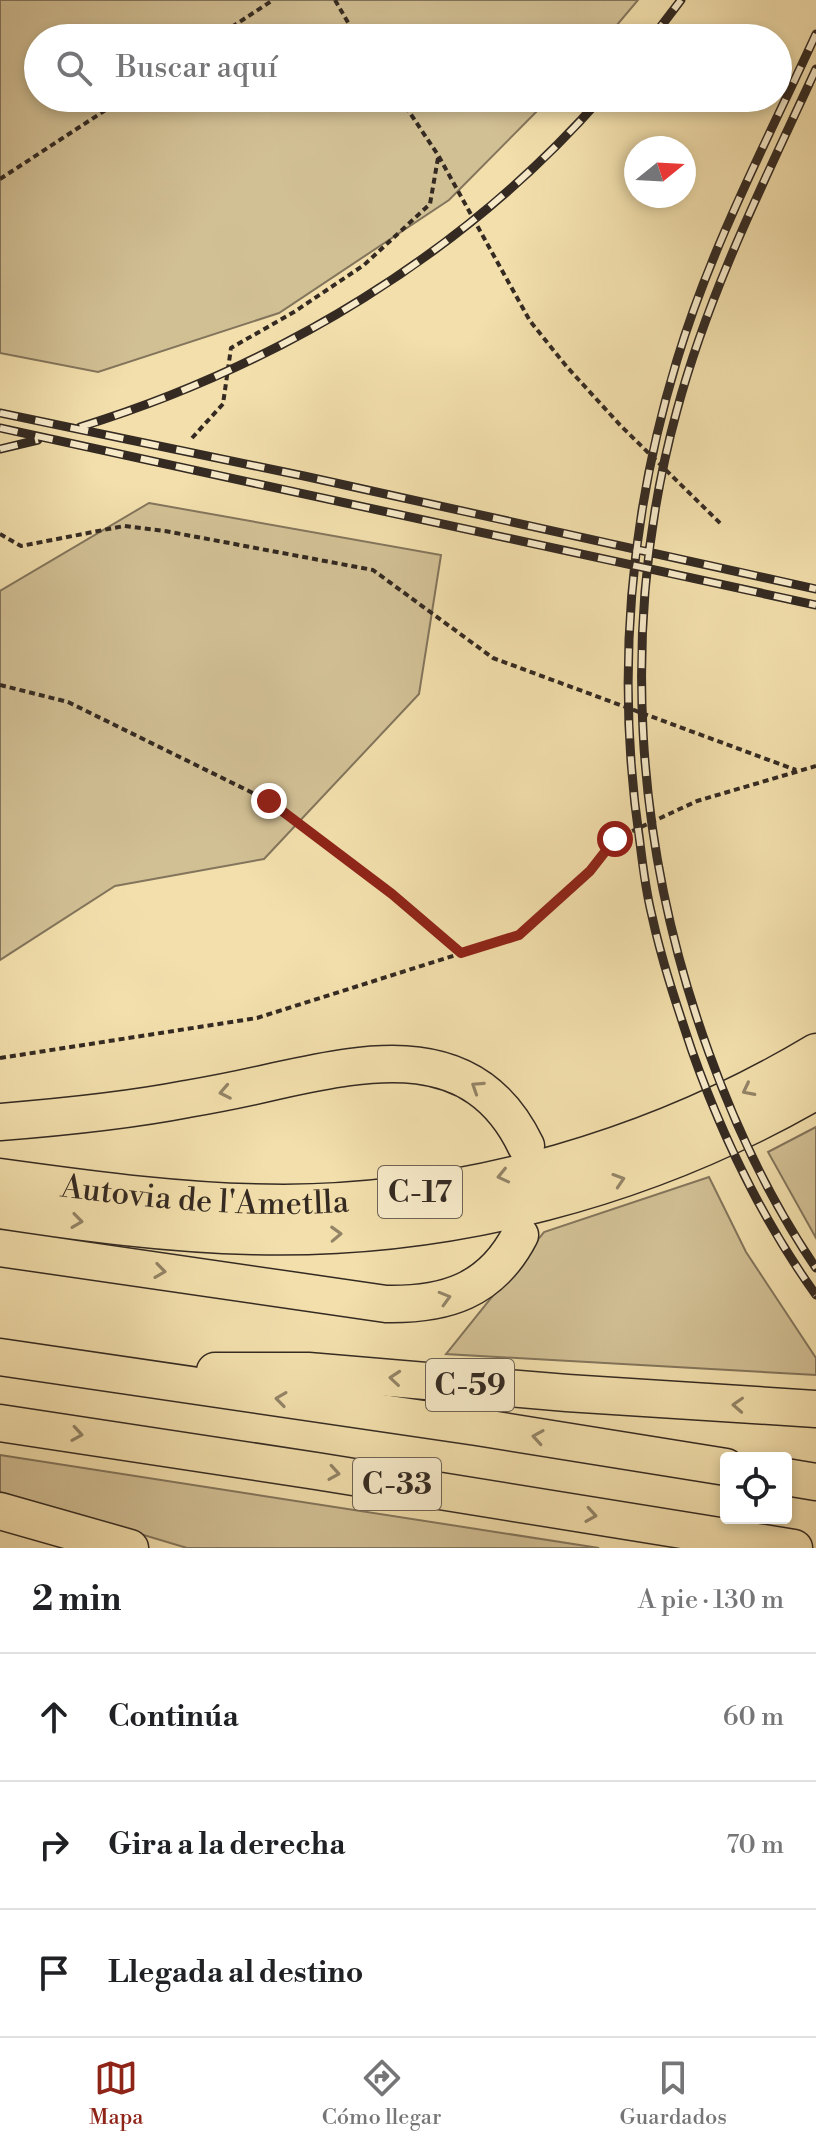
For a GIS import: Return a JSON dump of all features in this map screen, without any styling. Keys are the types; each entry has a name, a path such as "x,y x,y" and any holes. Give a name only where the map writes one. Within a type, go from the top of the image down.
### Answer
{"highway":[{"name":"Autovia de l'Ametlla","path":"0,1177 114,1192 236,1202 341,1200 445,1188 547,1166 647,1135 746,1091 816,1052"},
{"path":"0,1122 124,1109 249,1088 325,1071 389,1063 435,1068 474,1084 505,1110 526,1146"},
{"name":"C-17","path":"0,1210 91,1223 210,1234 348,1234 410,1228 498,1213 625,1178 705,1148 816,1091"},
{"path":"0,1248 386,1304 408,1304 447,1298 483,1281 510,1254 520,1235"},
{"name":"C-33","path":"0,1357 720,1466"},
{"name":"C-59","path":"124,1376 214,1371 308,1371 583,1395 816,1409"},
{"name":"C-33","path":"0,1423 794,1548"},
{"path":"792,1478 816,1482"},
{"path":"0,1511 130,1548"}],"path":[{"path":"236,24 273,0"},
{"path":"335,0 349,24"},
{"path":"0,179 103,112"},
{"path":"409,112 438,155 530,321 621,426 722,525"},
{"path":"192,438 223,404 231,348 284,319 364,265 430,204 438,155"},
{"path":"0,534 21,546 124,526 373,570 493,658 798,771"},
{"path":"0,685 68,702 269,801 392,894 461,953"},
{"path":"0,1058 257,1018 519,935 590,871 615,839 697,801 816,766"}],"shaded area":[{"path":"0,0 638,0 618,24 24,24 24,112 536,112 449,200 279,313 98,372 0,353"},
{"path":"149,503 441,555 419,694 264,859 115,886 0,960 0,591"},
{"path":"816,1127 816,1238 768,1152"},
{"path":"709,1177 746,1252 816,1358 816,1375 446,1354 544,1232"},
{"path":"0,1455 599,1548 187,1548 0,1492"}],"railway":[{"path":"663,24 681,0"},
{"path":"792,85 816,34"},
{"path":"816,69 739,236 690,366 659,490 647,571 642,652 643,733 651,814 664,895 684,975 709,1053 743,1137 769,1191 816,1268"},
{"path":"80,427 154,402 226,372 296,337 363,298 428,255 490,207 588,112"},
{"path":"779,112 706,276 677,360 661,419 638,540 632,600 629,721 646,889 665,967 692,1051 730,1146 761,1208 816,1295"},
{"path":"0,413 304,476 816,589"},
{"path":"0,428 816,605"},
{"path":"0,449 38,440"}],"route":[{"path":"269,801 392,894 461,953 519,935 590,871 615,839"}]}
